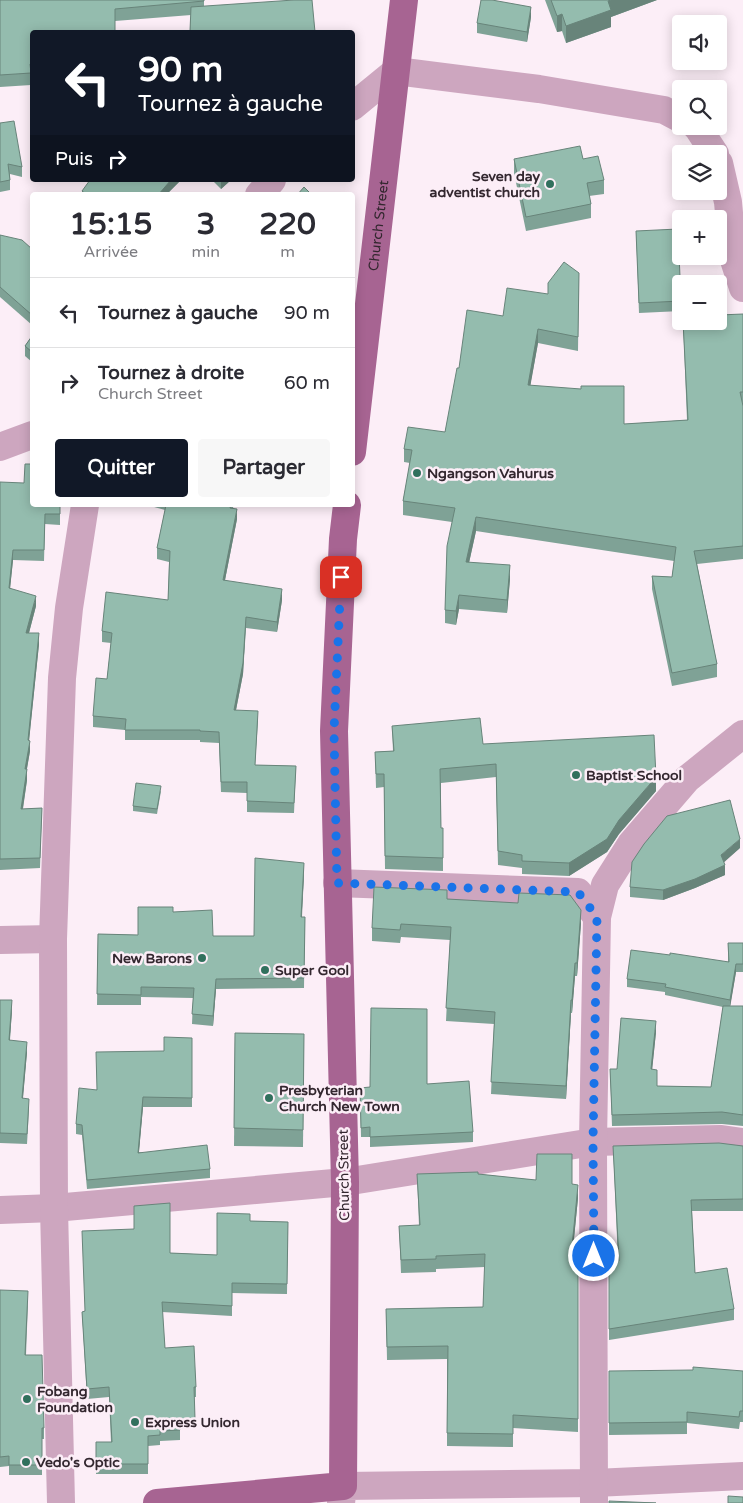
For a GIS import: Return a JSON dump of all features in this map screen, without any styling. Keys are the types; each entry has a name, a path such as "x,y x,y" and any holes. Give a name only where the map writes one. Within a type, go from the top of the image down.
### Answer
{"main road":[{"name":"Church Street","path":"355,426 404,0"},
{"name":"Church Street","path":"342,1494 345,1182 334,731 346,507"},
{"path":"157,1503 342,1494"}],"street":[{"path":"355,105 396,71 539,89 664,110 672,114"},
{"path":"262,192 270,182"},
{"path":"727,198 733,257 743,288"},
{"path":"0,447 30,436"},
{"path":"61,1503 54,1208 53,939 62,678 69,608 85,507"},
{"path":"595,1493 593,1142 597,917 605,885 631,844 687,778 743,734"},
{"path":"337,883 578,892 597,917"},
{"path":"0,940 53,939"},
{"path":"0,1210 54,1208 345,1182 593,1142 720,1139 743,1142"},
{"path":"342,1494 595,1493 743,1476"}],"building":[{"path":"0,0 204,0 115,9 115,30 30,30 30,73 0,75"},
{"path":"312,0 315,30 190,30 191,7"},
{"path":"481,0 492,0 531,7 527,32 477,23"},
{"path":"551,0 611,0 608,1 611,10 566,26 562,14 557,16"},
{"path":"14,121 22,167 8,164 10,180 0,182 0,123"},
{"path":"580,146 583,159 598,156 604,180 587,183 591,204 526,217 514,159"},
{"path":"89,182 169,182 161,192 82,191"},
{"path":"304,187 309,192 300,192"},
{"path":"672,229 672,265 680,265 680,275 672,275 672,301 639,303 636,231"},
{"path":"0,235 22,240 30,247 30,313 0,287"},
{"path":"564,262 579,273 578,337 538,329 528,385 581,389 581,386 624,386 624,424 688,420 683,330 727,330 727,315 743,314 743,392 740,392 743,406 743,546 694,551 717,664 672,673 652,576 672,577 676,547 476,517 466,562 510,565 507,600 459,595 456,611 445,610 447,546 455,508 403,501 412,450 404,449 408,427 445,432 457,368 459,368 467,310 503,316 507,288 548,294 548,283"},
{"path":"30,339 30,350 25,346"},
{"path":"25,464 30,464 30,507 60,507 60,514 45,514 44,550 13,550 9,588 36,596 26,633 39,633 28,740 30,741 21,809 42,808 40,858 0,859 0,482 24,483"},
{"path":"166,507 230,507 237,509 223,580 282,589 277,622 246,617 243,663 234,710 258,711 255,765 296,766 294,803 247,801 247,782 221,782 219,732 200,730 125,730 126,719 93,716 96,678 107,679 112,633 102,631 106,592 168,600 170,551 157,548"},
{"path":"480,718 483,744 654,735 656,777 619,820 607,839 569,863 522,861 522,855 498,851 496,764 440,769 443,858 385,856 384,774 376,774 375,752 394,751 392,726"},
{"path":"136,783 161,786 157,809 133,806"},
{"path":"730,800 740,839 721,855 725,865 695,879 663,890 630,887 632,862 667,816"},
{"path":"255,858 304,863 301,917 305,917 304,978 216,979 213,1016 192,1014 194,988 141,987 141,995 97,994 98,934 138,935 138,907 173,907 173,912 212,910 213,936 254,936"},
{"path":"374,887 447,890 447,899 518,903 519,893 570,895 581,910 577,963 575,963 571,1000 566,1086 491,1082 495,1012 446,1008 451,927 401,924 400,930 372,928"},
{"path":"728,943 743,943 743,964 736,964 730,1000 665,987 666,984 627,979 631,950 670,955 670,953 729,962"},
{"path":"0,1000 12,1000 9,1040 27,1042 22,1098 29,1099 27,1134 0,1133"},
{"path":"723,1006 743,1006 743,1115 722,1112 612,1115 610,1069 617,1069 621,1018 656,1021 651,1069 657,1070 657,1086 711,1087"},
{"path":"371,1008 427,1009 427,1084 469,1081 473,1132 370,1137 370,1127 361,1128 360,1088 370,1087"},
{"name":"Presbyterian Church New Town","path":"235,1033 304,1034 303,1130 234,1128"},
{"path":"164,1037 192,1038 192,1098 143,1097 138,1153 207,1145 210,1169 87,1180 82,1125 76,1124 79,1088 97,1090 96,1052 164,1051"},
{"path":"719,1143 743,1146 743,1199 691,1200 695,1273 727,1268 734,1309 609,1329 609,1260 619,1261 613,1146"},
{"path":"537,1154 572,1154 572,1184 578,1185 571,1257 578,1257 578,1419 513,1415 513,1434 447,1433 448,1346 387,1347 386,1309 483,1307 485,1254 401,1260 399,1226 420,1225 417,1174 478,1172 478,1174 536,1180"},
{"path":"170,1203 170,1253 217,1255 217,1213 250,1214 250,1221 288,1222 287,1284 232,1283 232,1306 162,1302 165,1348 194,1346 195,1419 179,1419 180,1430 160,1431 160,1435 148,1436 148,1464 96,1464 96,1442 112,1442 109,1387 87,1389 82,1312 85,1311 82,1231 134,1229 134,1206"},
{"path":"0,1290 28,1291 25,1355 42,1355 44,1428 42,1428 42,1465 9,1465 9,1456 0,1457"},
{"path":"693,1367 743,1371 743,1411 740,1411 739,1417 687,1412 687,1422 609,1423 609,1371 693,1370"},
{"path":"728,1496 743,1497 743,1503 728,1503"},
{"path":"609,1501 656,1503 609,1503"}],"place":[{"name":"Seven day adventist church","path":"550,184"},
{"name":"Ngangson Vahurus","path":"417,473"},
{"name":"Baptist School","path":"576,775"},
{"name":"New Barons","path":"202,958"},
{"name":"Super Gool","path":"265,970"},
{"name":"Presbyterian Church New Town","path":"269,1098"},
{"name":"Fobang Foundation","path":"27,1399"},
{"name":"Express Union","path":"135,1422"},
{"name":"Vedo's Optic","path":"26,1462"}],"route":[{"path":"341,577 334,731 337,883 578,892 597,917 593,1142 594,1256"}]}
